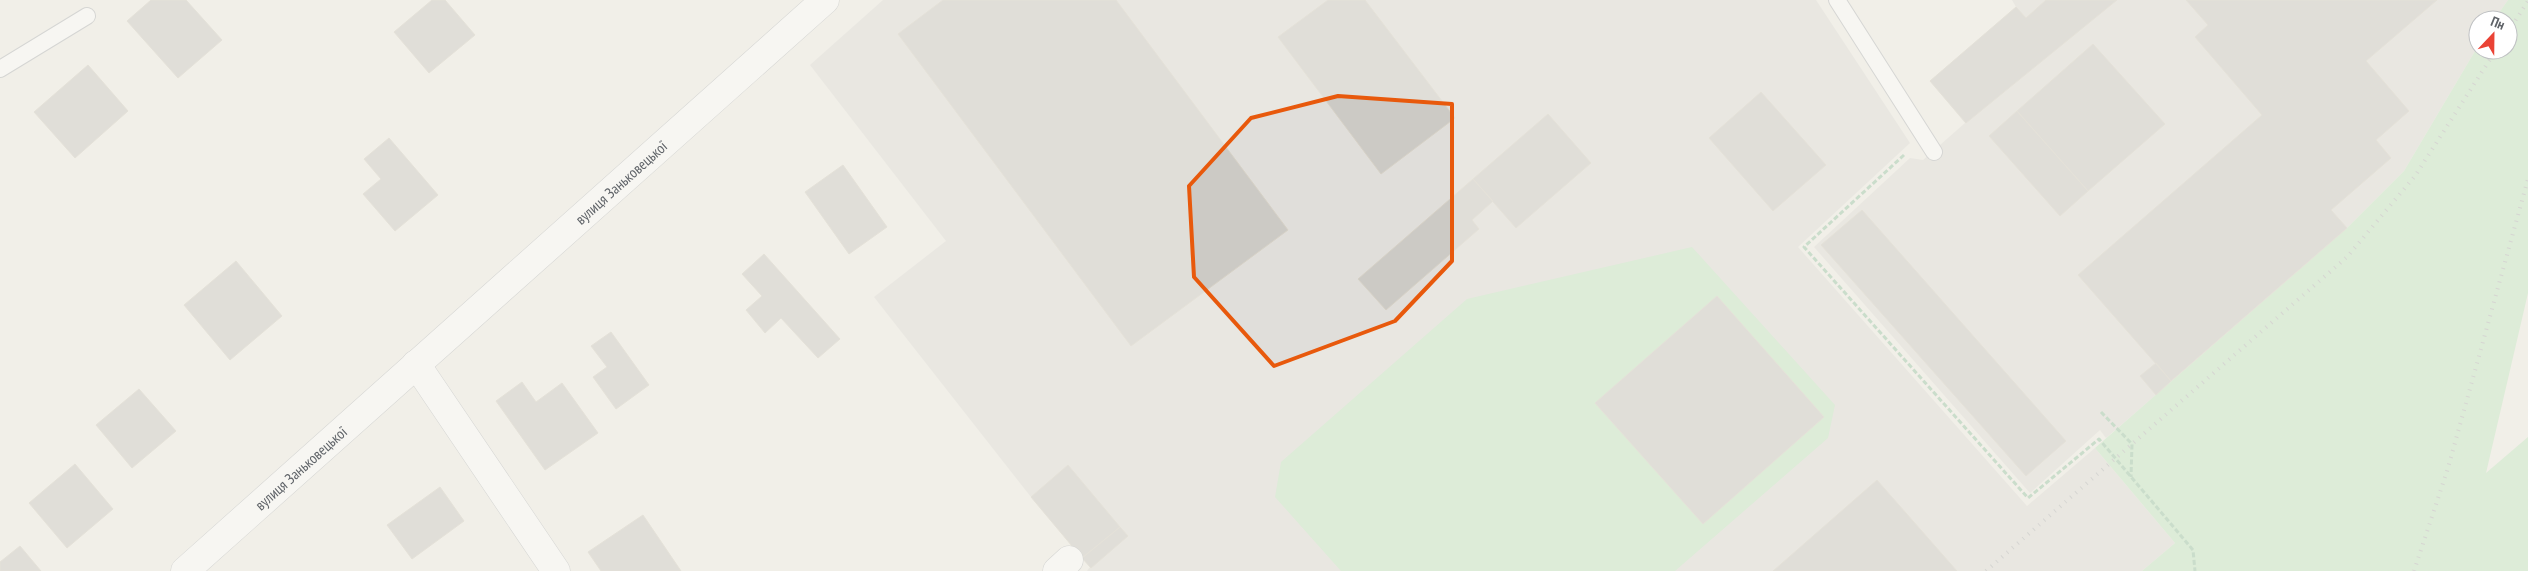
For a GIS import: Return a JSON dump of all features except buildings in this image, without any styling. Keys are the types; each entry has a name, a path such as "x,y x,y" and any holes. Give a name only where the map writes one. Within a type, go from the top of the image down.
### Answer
{"street":[{"name":"вулиця Заньковецької","path":"185,571 825,0"},
{"path":"416,364 556,571"}],"lane":[{"path":"1837,0 1934,152"},
{"path":"0,69 88,16"}],"path":[{"path":"1925,136 1804,247 2028,498 2099,439 2193,550 2195,571"},
{"path":"2101,412 2132,444 2131,477"}],"highlighted area":[{"path":"1338,96 1452,104 1452,261 1395,321 1274,366 1194,277 1189,186 1251,118"}],"shaded area":[{"path":"883,0 1816,0 1910,143 1798,247 2027,506 2095,448 2175,543 2142,571 1087,571 1090,567 1031,497 874,297 946,241 810,65"},
{"path":"2012,0 2508,0 2501,10 2468,10 2468,60 2470,60 2404,171 2347,228 2156,395 2106,438 2100,430 2030,493 1814,247 1910,158 1923,160 1965,123 1930,81 2016,7"}],"green space":[{"path":"2508,0 2528,0 2528,293 2486,473 2528,437 2528,571 2142,571 2175,543 2095,448 2347,228 2404,171 2470,60 2518,60 2518,10 2501,10"},
{"path":"1692,247 1835,405 1828,438 1675,571 1341,571 1275,497 1281,462 1467,299"}],"railway":[{"path":"2518,16 2528,1"},
{"path":"1986,571 2347,257 2415,176 2490,60"},
{"path":"2414,571 2448,468 2528,179"}]}
